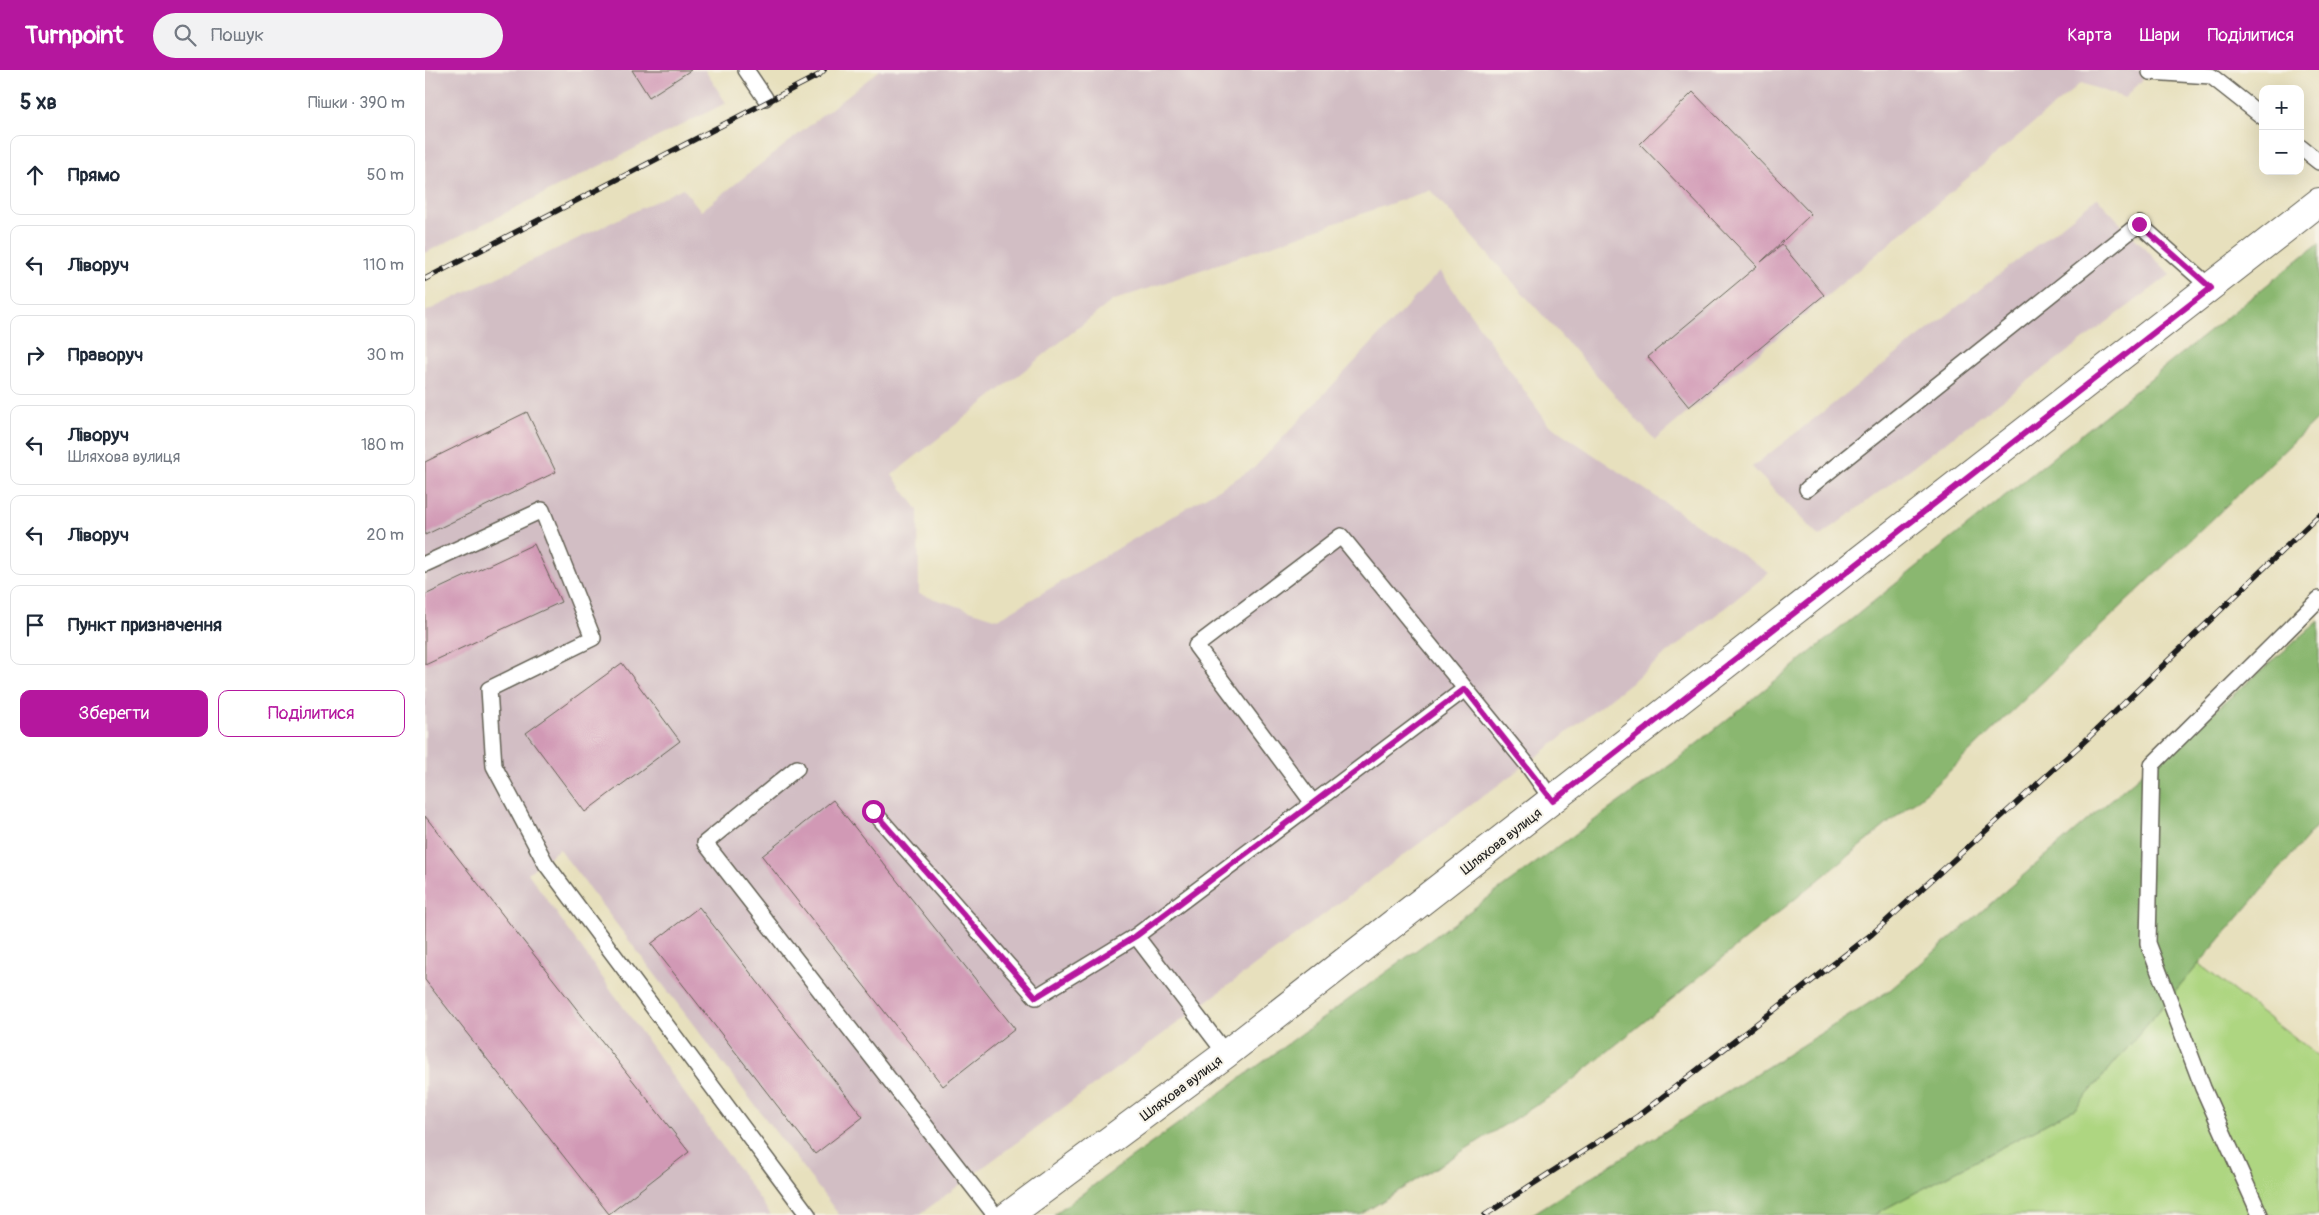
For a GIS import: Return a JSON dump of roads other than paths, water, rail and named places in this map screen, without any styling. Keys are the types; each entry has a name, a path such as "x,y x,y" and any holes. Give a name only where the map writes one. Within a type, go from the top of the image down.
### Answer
{"street":[{"name":"Шляхова вулиця","path":"1009,1215 1226,1054 2319,202"}],"lane":[{"path":"746,70 765,98"},
{"path":"2150,72 2211,76 2259,114"},
{"path":"2304,150 2319,162"},
{"path":"1807,489 2139,224 2211,288"},
{"path":"425,564 542,510 593,638 489,689 494,766 546,864 808,1215"},
{"path":"1313,803 1196,646 1341,536 1553,801"},
{"path":"2260,1215 2203,1088 2149,943 2152,765 2319,599"},
{"path":"873,811 1036,997 1136,936 1465,689"},
{"path":"797,768 705,843 995,1215"},
{"path":"1136,936 1226,1054"}],"railway":[{"path":"425,279 819,75 824,70"},
{"path":"1485,1215 1638,1116 1872,934 2087,739 2319,515"}]}
